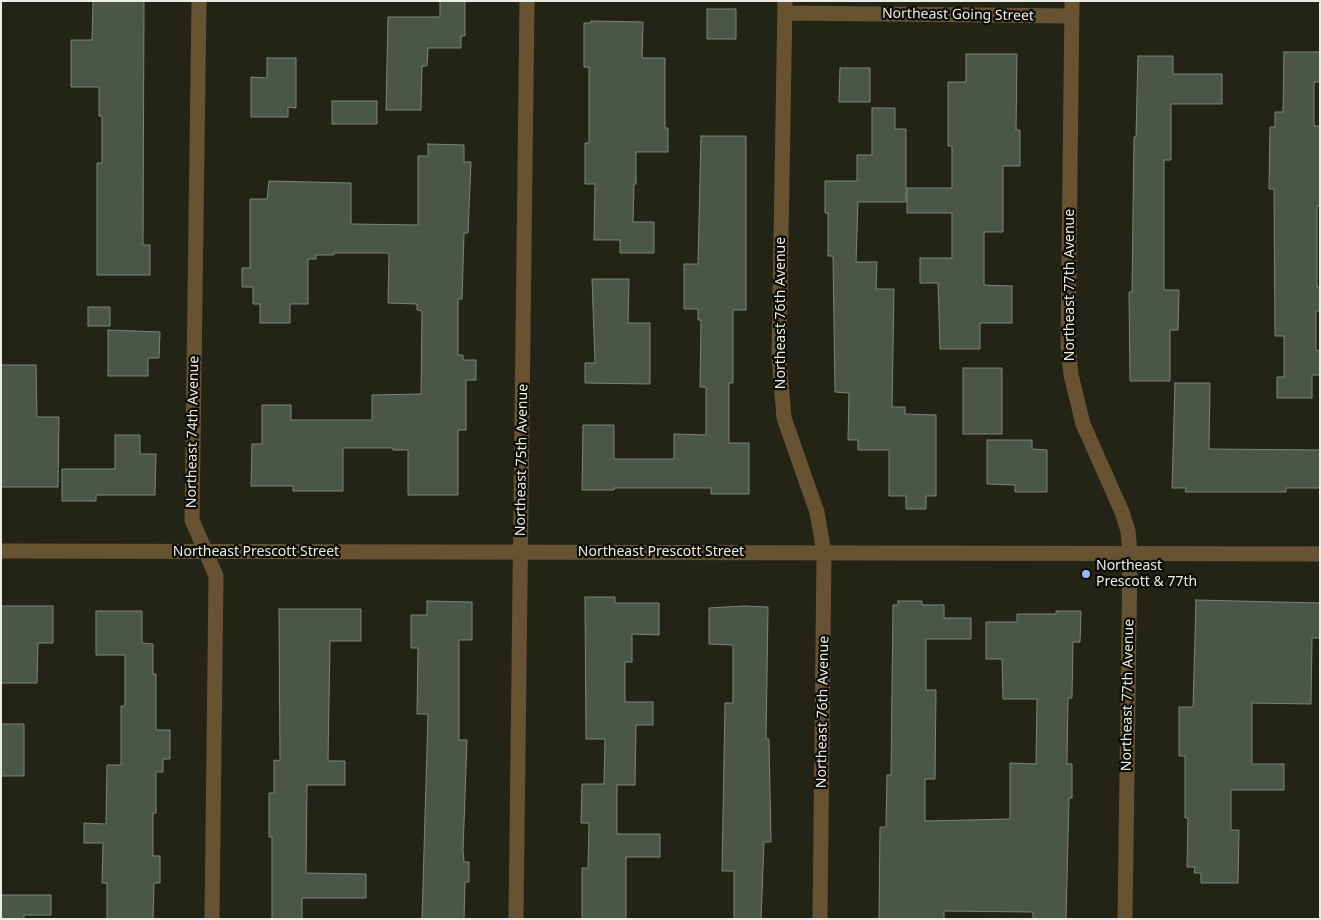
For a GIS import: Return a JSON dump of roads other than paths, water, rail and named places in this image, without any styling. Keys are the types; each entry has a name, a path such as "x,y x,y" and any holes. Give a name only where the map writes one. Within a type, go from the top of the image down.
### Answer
{"street":[{"name":"Northeast 74th Avenue","path":"199,1 192,520 216,576 212,919"},
{"name":"Northeast 75th Avenue","path":"516,919 527,1"},
{"name":"Northeast Going Street","path":"785,7 1072,9"},
{"name":"Northeast 76th Avenue","path":"785,7 779,358 784,418 817,512 824,552 820,919"},
{"name":"Northeast 77th Avenue","path":"1072,9 1068,345 1070,375 1083,424 1122,512 1128,531 1130,554 1125,919"},
{"name":"Northeast Prescott Street","path":"1,551 1320,554"}],"place":[{"name":"Northeast Prescott & 77th","path":"1086,574"}]}
